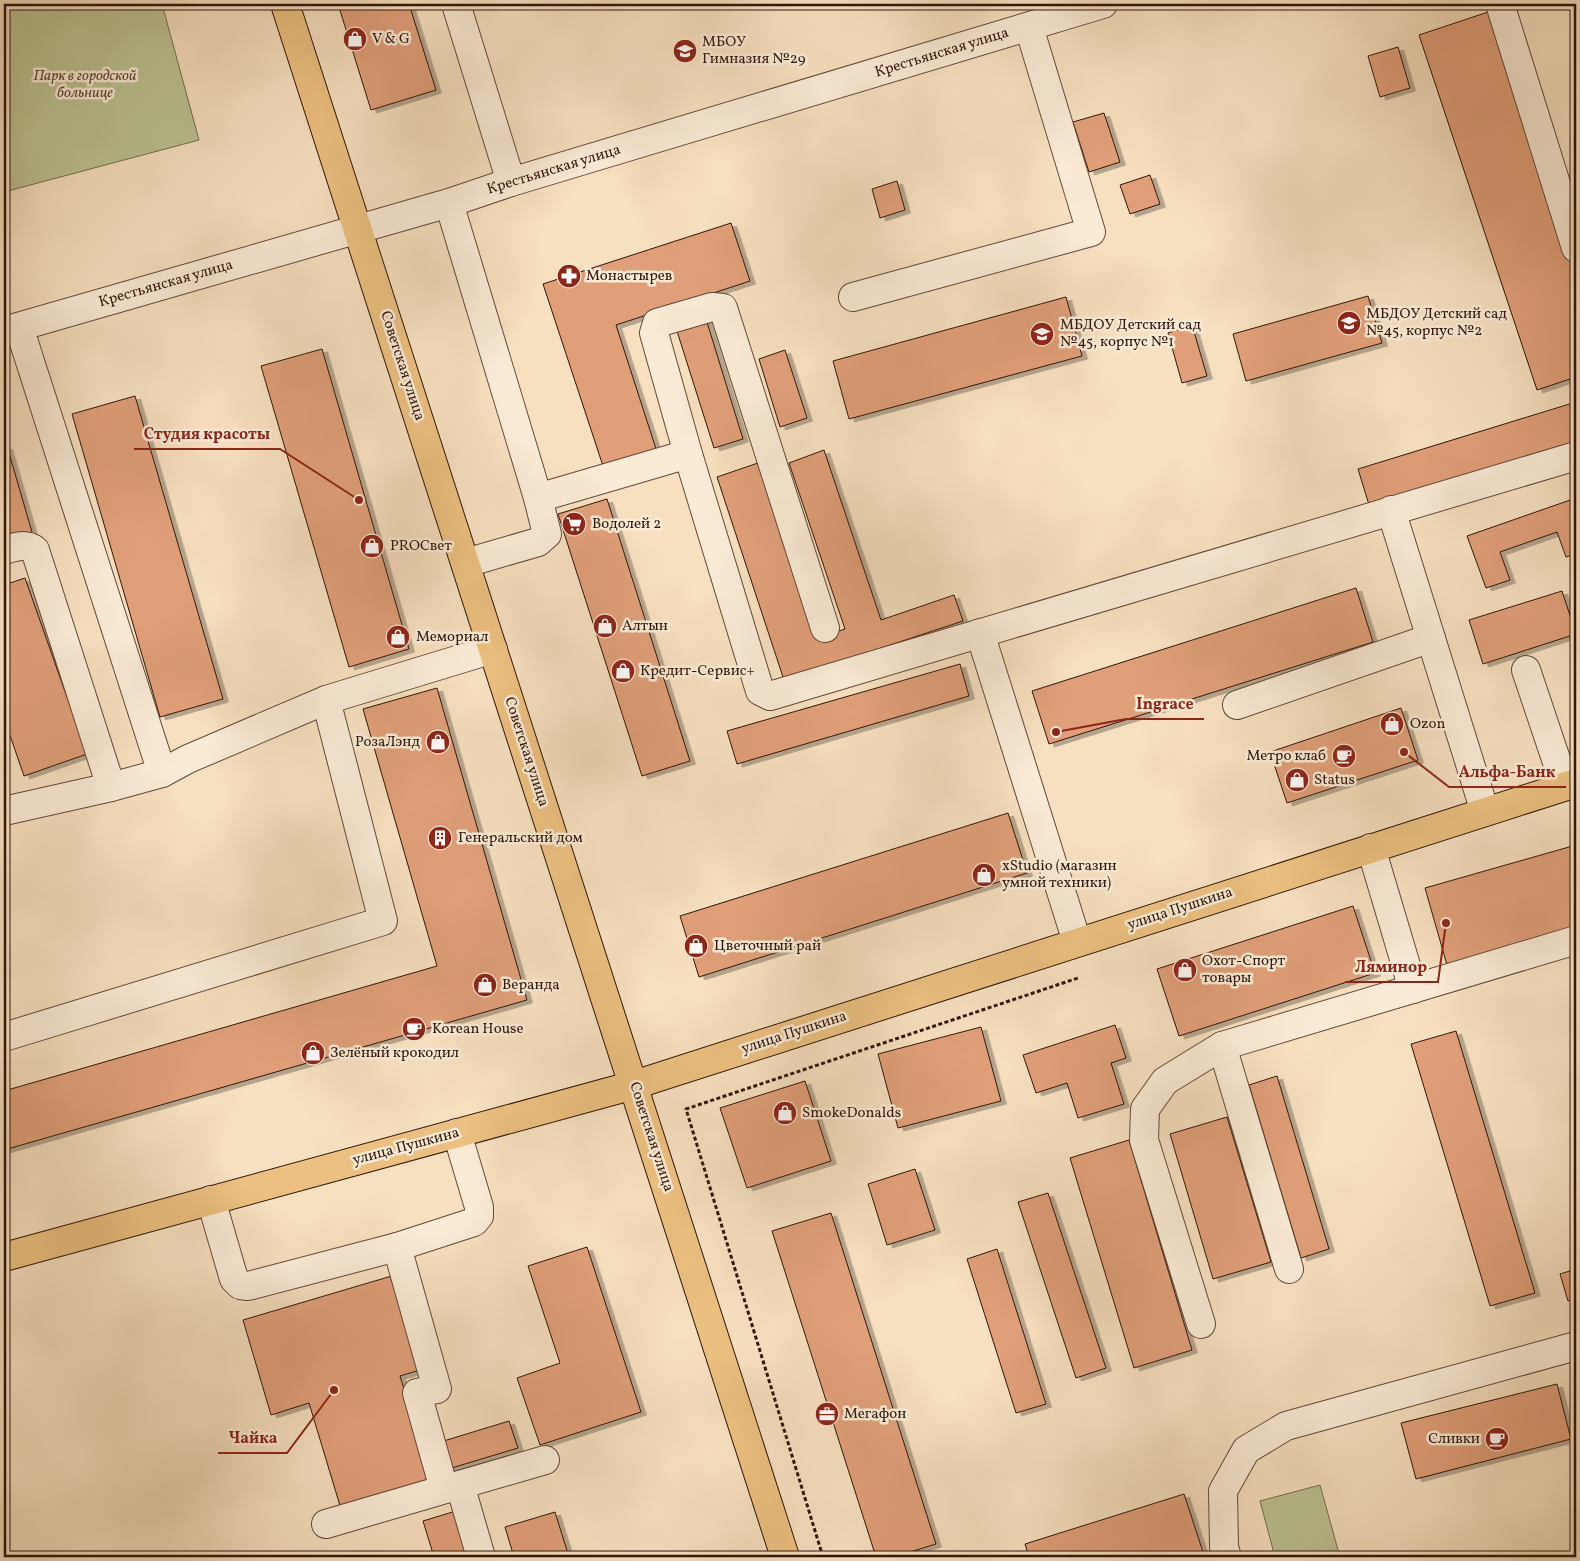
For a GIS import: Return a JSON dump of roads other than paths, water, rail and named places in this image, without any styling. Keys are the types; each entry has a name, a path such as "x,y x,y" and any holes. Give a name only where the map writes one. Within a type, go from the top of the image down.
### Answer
{"main road":[{"name":"Советская улица","path":"285,4 785,1557"},
{"name":"улица Пушкина","path":"4,1257 634,1085 1570,784"}],"lane":[{"path":"456,4 511,182"},
{"name":"Крестьянская улица","path":"11,329 449,203 511,182 1103,4"},
{"path":"1500,4 1576,248"},
{"path":"853,297 1091,232 1028,26"},
{"path":"449,203 538,498 546,534 538,542 466,563"},
{"path":"824,628 723,308 712,307 657,323 654,333 688,454 760,691 770,696 1576,456"},
{"path":"11,329 162,773"},
{"path":"538,498 688,454"},
{"path":"1391,510 1485,812"},
{"path":"4,550 29,546 35,550 111,787"},
{"path":"980,633 1077,942"},
{"path":"1237,706 1431,638"},
{"path":"4,811 111,787 162,773 326,700 493,649"},
{"path":"1526,670 1570,784"},
{"path":"4,1037 383,921 326,700"},
{"path":"1371,848 1413,989"},
{"path":"1201,1324 1144,1140 1145,1109 1165,1081 1222,1046 1576,940"},
{"path":"1222,1046 1289,1269"},
{"path":"211,1200 234,1279 240,1285 248,1286 396,1247 474,1222 480,1216 479,1206 457,1133"},
{"path":"396,1247 437,1389 417,1393 452,1487 481,1557"},
{"path":"1227,1557 1224,1547 1223,1491 1246,1450 1286,1426 1576,1346"},
{"path":"326,1524 546,1460"}],"place":[{"name":"V & G","path":"355,39"},
{"name":"МБОУ Гимназия №29","path":"685,51"},
{"name":"Монастырев","path":"569,276"},
{"name":"МБДОУ Детский сад №45, корпус №2","path":"1349,323"},
{"name":"МБДОУ Детский сад №45, корпус №1","path":"1042,334"},
{"name":"Студия красоты","path":"359,500"},
{"name":"Водолей 2","path":"574,524"},
{"name":"PROСвет","path":"372,546"},
{"name":"Алтын","path":"605,626"},
{"name":"Мемориал","path":"398,637"},
{"name":"Кредит-Сервис+","path":"623,671"},
{"name":"Ozon","path":"1392,724"},
{"name":"Ingrace","path":"1056,732"},
{"name":"РозаЛэнд","path":"438,742"},
{"name":"Альфа-Банк","path":"1404,752"},
{"name":"Метро клаб","path":"1344,756"},
{"name":"Status","path":"1297,780"},
{"name":"Генеральский дом","path":"440,838"},
{"name":"xStudio (магазин умной техники)","path":"984,875"},
{"name":"Ляминор","path":"1446,923"},
{"name":"Цветочный рай","path":"696,946"},
{"name":"Охот-Спорт товары","path":"1185,970"},
{"name":"Веранда","path":"485,985"},
{"name":"Korean House","path":"414,1029"},
{"name":"Зелёный крокодил","path":"313,1053"},
{"name":"SmokeDonalds","path":"785,1113"},
{"name":"Чайка","path":"334,1390"},
{"name":"Мегафон","path":"827,1414"},
{"name":"Сливки","path":"1497,1439"}],"park label":[{"name":"Парк в городской больнице","path":"85,84"}]}
